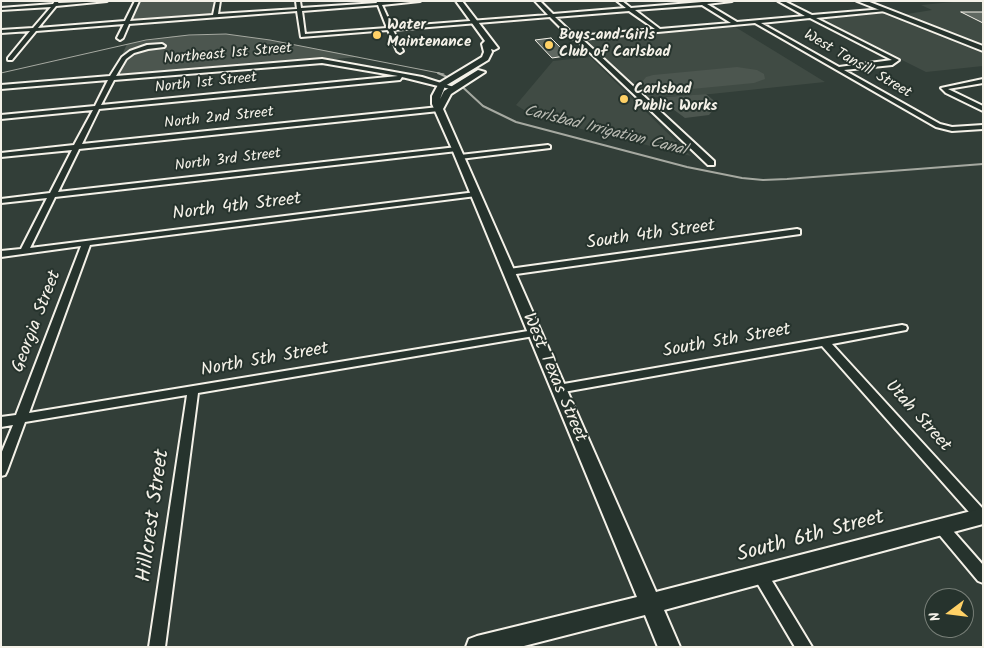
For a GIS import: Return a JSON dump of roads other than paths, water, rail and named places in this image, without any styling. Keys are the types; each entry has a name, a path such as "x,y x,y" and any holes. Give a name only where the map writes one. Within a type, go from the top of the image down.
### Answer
{"main road":[{"path":"860,1 983,48"},
{"path":"952,29 950,30 951,33 983,48"}],"street":[{"path":"1,9 56,3 105,1"},
{"path":"120,38 137,1"},
{"path":"215,17 218,1"},
{"path":"298,1 302,36 730,1"},
{"path":"1,32 418,1"},
{"path":"440,109 445,95 480,72 492,61 494,49 492,44 488,42 459,1"},
{"path":"537,1 573,37 578,38 884,10"},
{"path":"619,1 660,31"},
{"path":"780,1 896,60 892,63 838,68"},
{"path":"701,2 737,24"},
{"path":"10,59 56,3"},
{"path":"379,3 400,51"},
{"name":"West Tansill Street","path":"756,22 928,120 946,128 983,127"},
{"path":"578,38 712,164"},
{"path":"443,83 484,58 488,52 486,44 488,42"},
{"path":"24,251 112,77 129,53 147,47 162,46"},
{"name":"Northeast 1st Street","path":"1,87 324,60 443,83 454,88"},
{"name":"North 1st Street","path":"1,117 414,78"},
{"path":"983,81 944,87 948,92 983,109"},
{"name":"West Texas Street","path":"443,83 435,98 437,106 459,153 669,647"},
{"name":"North 2nd Street","path":"1,155 440,109"},
{"name":"North 3rd Street","path":"1,201 459,153 548,147"},
{"name":"North 4th Street","path":"1,254 476,194"},
{"name":"South 4th Street","path":"509,272 798,232"},
{"name":"Georgia Street","path":"1,470 87,243"},
{"name":"South 5th Street","path":"558,389 902,328"},
{"name":"North 5th Street","path":"1,422 534,333"},
{"name":"Utah Street","path":"825,342 982,516"},
{"name":"Hillcrest Street","path":"158,647 193,390"},
{"name":"South 6th Street","path":"477,647 761,576 982,516"},
{"path":"942,528 983,576"},
{"path":"761,576 804,647"}],"waterway":[{"name":"Carlsbad Irrigation Canal","path":"1,73 146,40 189,35 226,34 270,40 444,74"},
{"name":"Carlsbad Irrigation Canal","path":"438,73 456,81 483,106 516,122 687,167 742,178 763,180 787,179 983,164"}],"place":[{"name":"Water Maintenance","path":"377,35"},
{"name":"Boys and Girls Club of Carlsbad","path":"549,45"},
{"name":"Carlsbad Public Works","path":"624,99"}]}
